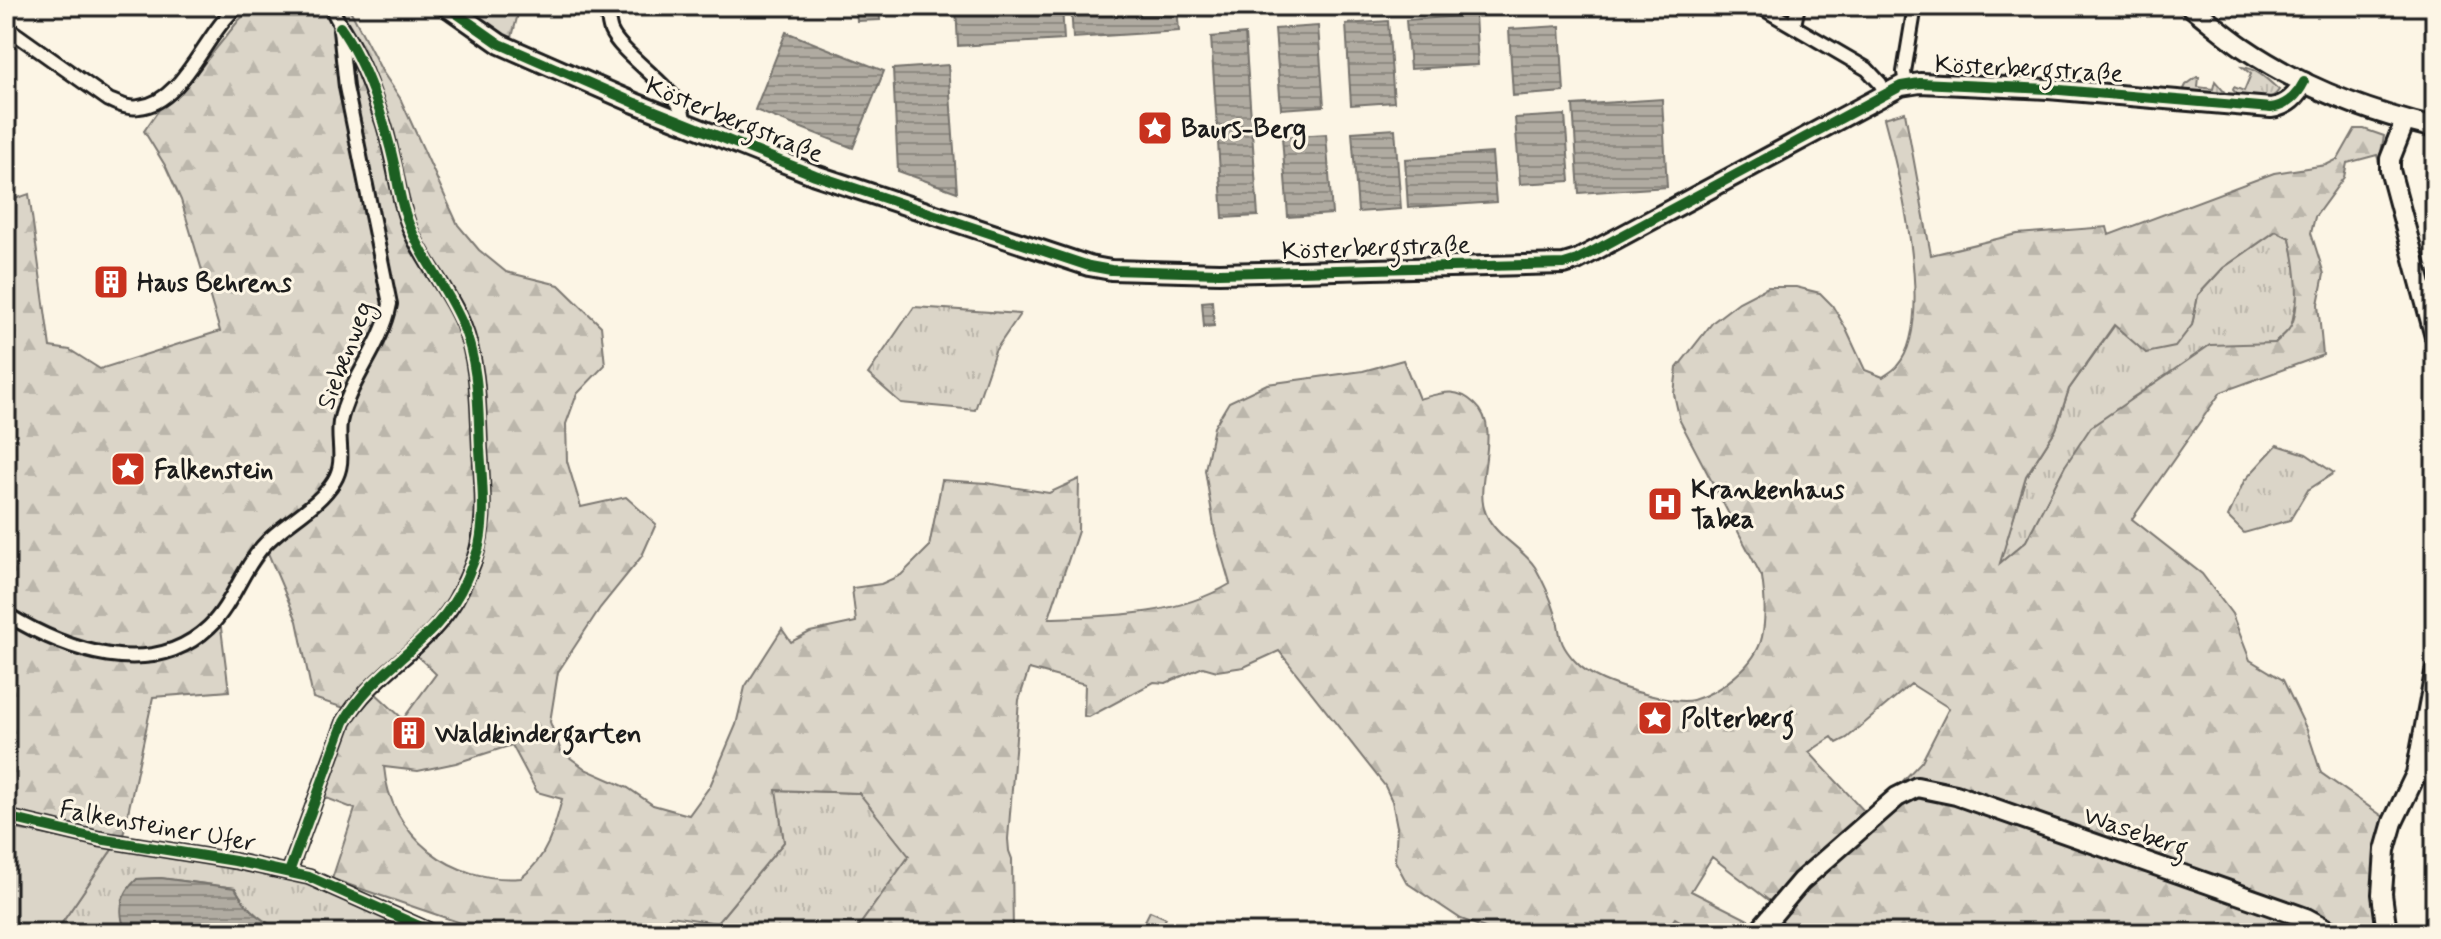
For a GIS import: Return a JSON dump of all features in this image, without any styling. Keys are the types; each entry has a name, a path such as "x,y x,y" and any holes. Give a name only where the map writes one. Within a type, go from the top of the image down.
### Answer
{"street":[{"path":"289,872 344,722 369,688 429,635 449,612 478,547 483,511 478,392 470,347 462,321 412,233 399,194 383,123 351,43 331,6"},
{"name":"Kösterbergstraße","path":"446,6 500,44 815,175 1079,263 1111,270 1219,273 1570,262 1906,85 2048,89 2265,107 2278,100 2298,79"},
{"path":"607,6 611,30 665,89 683,112 684,122"},
{"path":"1759,6 1867,69 1886,94"},
{"path":"1794,25 1798,6"},
{"path":"1906,85 1904,72 1915,6"},
{"path":"2190,6 2244,48 2298,79 2353,104 2435,128"},
{"path":"6,27 109,100 128,107 141,107 157,102 182,79 232,8"},
{"name":"Siebenweg","path":"6,614 101,655 142,657 163,653 190,642 210,626 222,611 261,548 322,496 340,471 341,420 381,335 390,304 346,87 340,27"},
{"path":"2405,121 2390,159 2390,170 2434,331"},
{"path":"2387,933 2382,894 2385,850 2393,822 2416,774 2435,673"},
{"path":"2416,774 2435,777"},
{"name":"Waseberg","path":"1757,933 1801,881 1842,843 1897,797 1917,787 1956,795 2306,918 2334,933"},
{"name":"Falkensteiner Ufer","path":"6,817 99,839 289,872 337,889 435,933"}],"green space":[{"path":"255,6 348,6 400,98 458,225 479,250 506,272 559,285 601,326 605,365 577,394 566,424 567,461 581,507 626,497 656,524 642,556 600,608 558,672 550,722 561,751 587,770 628,788 653,805 689,815 710,786 736,725 745,687 782,629 791,642 810,632 856,622 852,588 881,584 901,575 929,547 942,480 1049,493 1079,479 1078,531 1049,618 1142,612 1188,603 1230,584 1215,532 1205,470 1214,427 1229,402 1267,384 1363,371 1403,360 1419,399 1455,393 1468,398 1483,415 1488,442 1482,488 1486,514 1496,529 1535,567 1553,606 1562,642 1575,661 1595,676 1634,691 1679,701 1703,696 1725,684 1752,658 1762,637 1764,592 1762,577 1680,421 1674,394 1677,368 1713,322 1739,302 1768,287 1796,287 1820,293 1832,305 1845,327 1865,370 1883,377 1897,366 1908,345 1914,316 1914,282 1905,208 1884,118 1905,112 1931,255 2017,234 2107,227 2109,235 2274,173 2326,165 2338,159 2355,129 2384,136 2379,163 2377,155 2347,163 2344,177 2315,217 2311,233 2324,274 2318,304 2323,355 2221,392 2132,519 2202,574 2232,614 2250,660 2283,680 2307,730 2321,773 2388,820 2381,933 1700,933 1675,918 1664,933 1498,933 1461,919 1407,883 1395,861 1397,827 1392,801 1385,786 1279,651 1244,667 1217,671 1203,667 1166,683 1154,682 1089,717 1084,716 1085,684 1029,669 1019,700 1008,839 1012,859 1013,933 854,933 909,856 859,793 776,790 784,842 717,923 671,916 654,933 490,933 332,879 355,809 321,796 346,731 357,712 313,698 297,621 268,553 220,620 229,691 153,697 123,836 42,820 6,809 6,202 29,194 50,347 70,350 100,369 220,331 181,200 144,131 163,104 182,91 239,20","holes":["2276,231 2290,238 2297,297 2288,331 2275,343 2210,345 2091,427 2065,466 2026,541 2000,563 2026,476 2056,429 2069,389 2114,325 2146,353 2175,347 2192,325 2198,295 2223,268","414,653 436,674 403,719 374,692","1911,684 1949,708 1922,761 1865,812 1809,752 1832,737 1837,743","512,745 537,792 562,799 552,832 537,862 521,878 496,878 471,873 429,851 398,814 384,767 418,771 456,763","1712,857 1772,903 1754,923 1691,891"]},
{"path":"465,6 520,6 511,41"},
{"path":"2242,67 2257,72 2279,90 2267,99 2242,99 2233,90 2234,87 2244,91 2251,74"},
{"path":"2197,77 2198,87 2213,89 2215,81 2227,95 2183,91"},
{"path":"2276,231 2290,238 2295,261 2298,292 2291,328 2275,343 2254,345 2169,374 2132,398 2065,466 2026,542 1999,564 2026,476 2056,429 2069,389 2115,325 2146,353 2192,325 2198,295 2223,268"},
{"path":"914,307 1020,314 995,351 975,410 901,403 868,374"},
{"path":"2277,445 2306,454 2334,473 2308,490 2290,520 2244,533 2228,517 2244,481"},
{"path":"775,790 860,793 910,856 854,933 741,933 717,923 784,842"},
{"path":"6,827 113,848 55,933 6,933"},
{"path":"113,848 237,867 307,883 427,933 288,933 263,922 248,910 235,888 160,878 137,879 122,911 127,933 55,933"},
{"path":"1150,911 1166,918 1159,933 1139,933"}],"shaded area":[{"path":"856,6 879,6 880,20 857,21"},
{"path":"956,6 1062,6 1064,40 958,46"},
{"path":"1071,6 1177,6 1179,31 1073,38"},
{"path":"1475,15 1478,65 1410,69 1406,20"},
{"path":"1388,21 1394,102 1351,105 1346,24"},
{"path":"1318,26 1324,106 1281,109 1275,29"},
{"path":"1560,26 1564,92 1513,96 1509,29"},
{"path":"786,32 884,71 853,148 755,110"},
{"path":"1245,34 1258,216 1223,218 1211,37"},
{"path":"948,65 957,192 898,171 893,69"},
{"path":"1662,99 1667,187 1579,193 1573,105"},
{"path":"1565,115 1570,181 1520,184 1515,118"},
{"path":"1395,129 1401,209 1358,212 1352,132"},
{"path":"1326,134 1332,214 1288,217 1282,137"},
{"path":"1492,153 1496,202 1408,208 1405,159"},
{"path":"1212,301 1214,326 1204,327 1202,302"},
{"path":"161,878 235,888 257,915 288,933 127,933 121,911 127,891 137,879"}],"cycle path":[{"path":"446,6 500,44 635,103 815,175 1089,266 1111,270 1219,273 1564,264 1577,260 1901,86 1920,83 2048,89 2271,108 2291,100 2304,82"},
{"path":"289,872 344,722 373,684 423,638 454,602 476,555 482,522 478,401 468,338 456,309 411,230 374,94 359,59 340,27"},
{"path":"6,817 99,839 235,861 309,877 435,933"}],"place":[{"name":"Baurs-Berg","path":"1155,128"},
{"name":"Haus Behrens","path":"111,282"},
{"name":"Falkenstein","path":"128,469"},
{"name":"Krankenhaus Tabea","path":"1665,504"},
{"name":"Polterberg","path":"1655,718"},
{"name":"Waldkindergarten","path":"409,733"}]}
